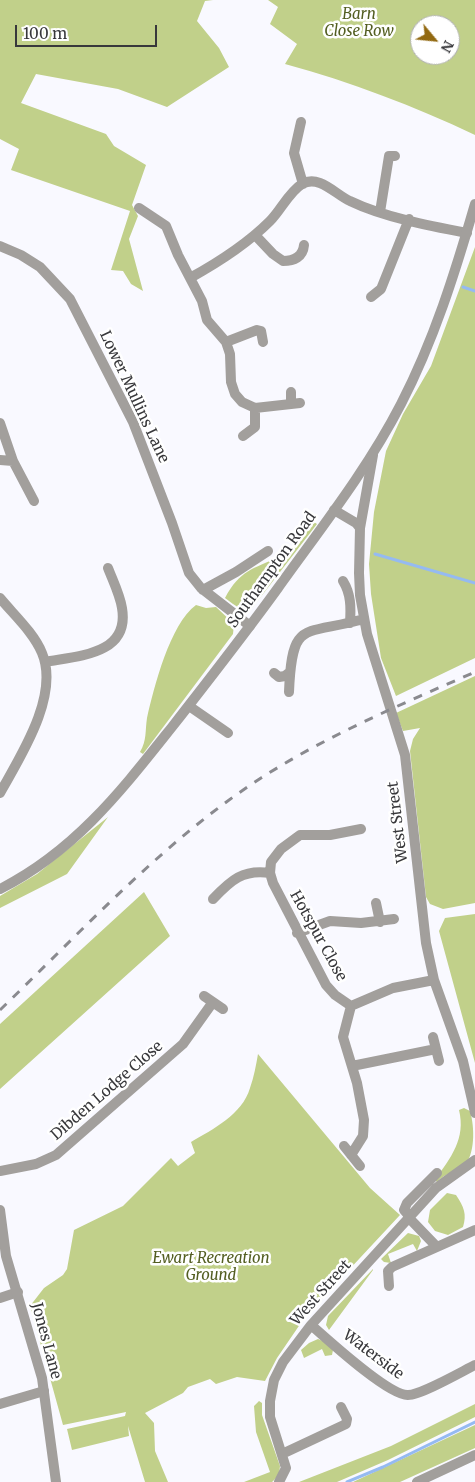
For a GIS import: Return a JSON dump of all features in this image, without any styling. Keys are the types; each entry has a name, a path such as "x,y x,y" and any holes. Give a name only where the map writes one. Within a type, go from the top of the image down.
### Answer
{"street":[{"path":"300,122 294,153 303,184"},
{"path":"379,150 392,156 380,212"},
{"path":"190,278 231,254 255,235 303,184 318,183 358,205 409,220 467,233"},
{"name":"Southampton Road","path":"0,889 49,858 93,822 189,706 250,626 373,454 421,362 452,284 475,204"},
{"path":"139,208 166,226 178,255 202,301 207,320 226,342 230,354 231,382 235,394 242,402 256,408 295,404 291,392"},
{"path":"372,297 381,289 409,220"},
{"path":"255,235 273,254 283,261 298,258 304,251 304,245"},
{"name":"Lower Mullins Lane","path":"0,246 22,255 40,267 60,286 78,311 133,422 172,523 184,565 192,580 250,626"},
{"path":"226,342 257,330 261,331 263,342"},
{"path":"244,436 255,427 256,408"},
{"path":"0,424 13,461 33,487 34,501"},
{"name":"West Street","path":"373,454 360,528 359,573 364,619 405,755 426,943 434,980 463,1061 475,1113"},
{"path":"0,460 13,461"},
{"path":"334,510 356,523 360,528"},
{"path":"203,590 236,572 268,551"},
{"path":"45,662 100,652 117,636 122,626 122,606 108,568"},
{"path":"343,581 348,590 350,623"},
{"path":"0,598 40,648 45,662 46,686 37,722 0,793"},
{"path":"289,692 292,651 301,636 317,629 364,619"},
{"path":"274,673 279,677 290,672"},
{"path":"189,706 228,733"},
{"path":"213,899 242,875 250,871 270,873 272,859 293,838 300,835 330,836 362,829"},
{"name":"Hotspur Close","path":"270,873 298,933 326,985 335,995 351,1006"},
{"path":"376,903 380,922"},
{"path":"298,933 330,921 380,922 394,919"},
{"path":"351,1155 363,1136 364,1120 352,1066 343,1037 351,1006 393,988 434,980"},
{"path":"204,996 223,1009"},
{"name":"Dibden Lodge Close","path":"0,1171 45,1161 61,1151 183,1044 212,1002"},
{"path":"433,1037 439,1061"},
{"path":"352,1066 436,1049"},
{"path":"344,1146 360,1166"},
{"name":"West Street","path":"280,1482 286,1468 270,1417 270,1401 274,1380 295,1344 436,1188 475,1160"},
{"path":"436,1246 404,1210 407,1203 437,1173"},
{"name":"Jones Lane","path":"0,1210 6,1256 38,1361 44,1391 56,1482"},
{"path":"389,1286 388,1271 392,1267 475,1230"},
{"path":"0,1298 18,1292"},
{"name":"Waterside","path":"311,1325 356,1363 401,1394 409,1396 475,1365"},
{"path":"0,1404 44,1391"},
{"path":"282,1454 346,1424 347,1419 341,1407"},
{"path":"417,1482 475,1456"}],"green space":[{"path":"0,0 213,0 205,1 197,21 219,48 229,67 167,107 118,89 36,74 21,103 106,134 114,146 146,165 132,205 138,216 129,239 143,291 131,284 123,271 111,270 130,211 11,170 19,149 0,139"},
{"name":"Barn Close Row","path":"268,0 475,0 475,135 382,95 285,64 297,44 270,24 278,7"},
{"path":"475,247 475,658 396,696 381,658 371,594 369,564 374,512 386,451 403,414 431,366"},
{"path":"314,522 317,524 253,607 241,608 225,598 236,581 242,576 289,551"},
{"path":"196,605 206,608 216,607 234,624 233,634 143,754 140,752 145,739 147,718 164,657 178,626"},
{"path":"475,676 475,903 443,909 430,904 426,897 410,751 413,739 420,728 403,731 396,713"},
{"path":"108,817 67,874 0,908 0,896 37,874"},
{"path":"144,892 170,936 0,1089 0,1024"},
{"path":"475,914 475,1063 439,931 445,918"},
{"name":"Ewart Recreation Ground","path":"258,1054 370,1188 400,1215 305,1317 277,1358 265,1381 237,1377 216,1384 210,1379 188,1387 183,1393 145,1413 154,1423 155,1451 168,1482 145,1482 128,1426 129,1436 72,1450 67,1429 125,1416 126,1412 63,1425 30,1306 44,1288 63,1275 67,1269 74,1230 123,1206 171,1158 178,1166 195,1153 191,1142 234,1114 246,1098 255,1071"},
{"path":"464,1108 470,1111 473,1125 473,1141 468,1161 464,1166 447,1174 437,1182 435,1180 459,1139 461,1120 459,1110"},
{"path":"447,1193 456,1195 465,1214 463,1227 448,1235 435,1231 428,1222 430,1210"},
{"path":"408,1233 419,1236 421,1241 417,1251 413,1244 388,1254 391,1263 384,1262 381,1259"},
{"path":"373,1269 329,1330 326,1325 328,1316"},
{"path":"318,1339 325,1342 333,1350 332,1355 325,1356 322,1349 304,1358 301,1350 309,1343"},
{"path":"259,1401 262,1403 262,1415 280,1466 279,1475 272,1482 244,1482 270,1472 256,1432 254,1406"},
{"path":"475,1404 475,1417 388,1460 337,1482 299,1482 391,1446"},
{"path":"475,1425 475,1448 400,1482 353,1482"}],"waterway":[{"path":"463,287 475,291"},
{"path":"375,554 475,583"},
{"path":"347,1482 383,1467 475,1422"}],"railway":[{"path":"0,1010 93,918 158,858 191,829 261,778 286,762 339,734 475,672"}]}
